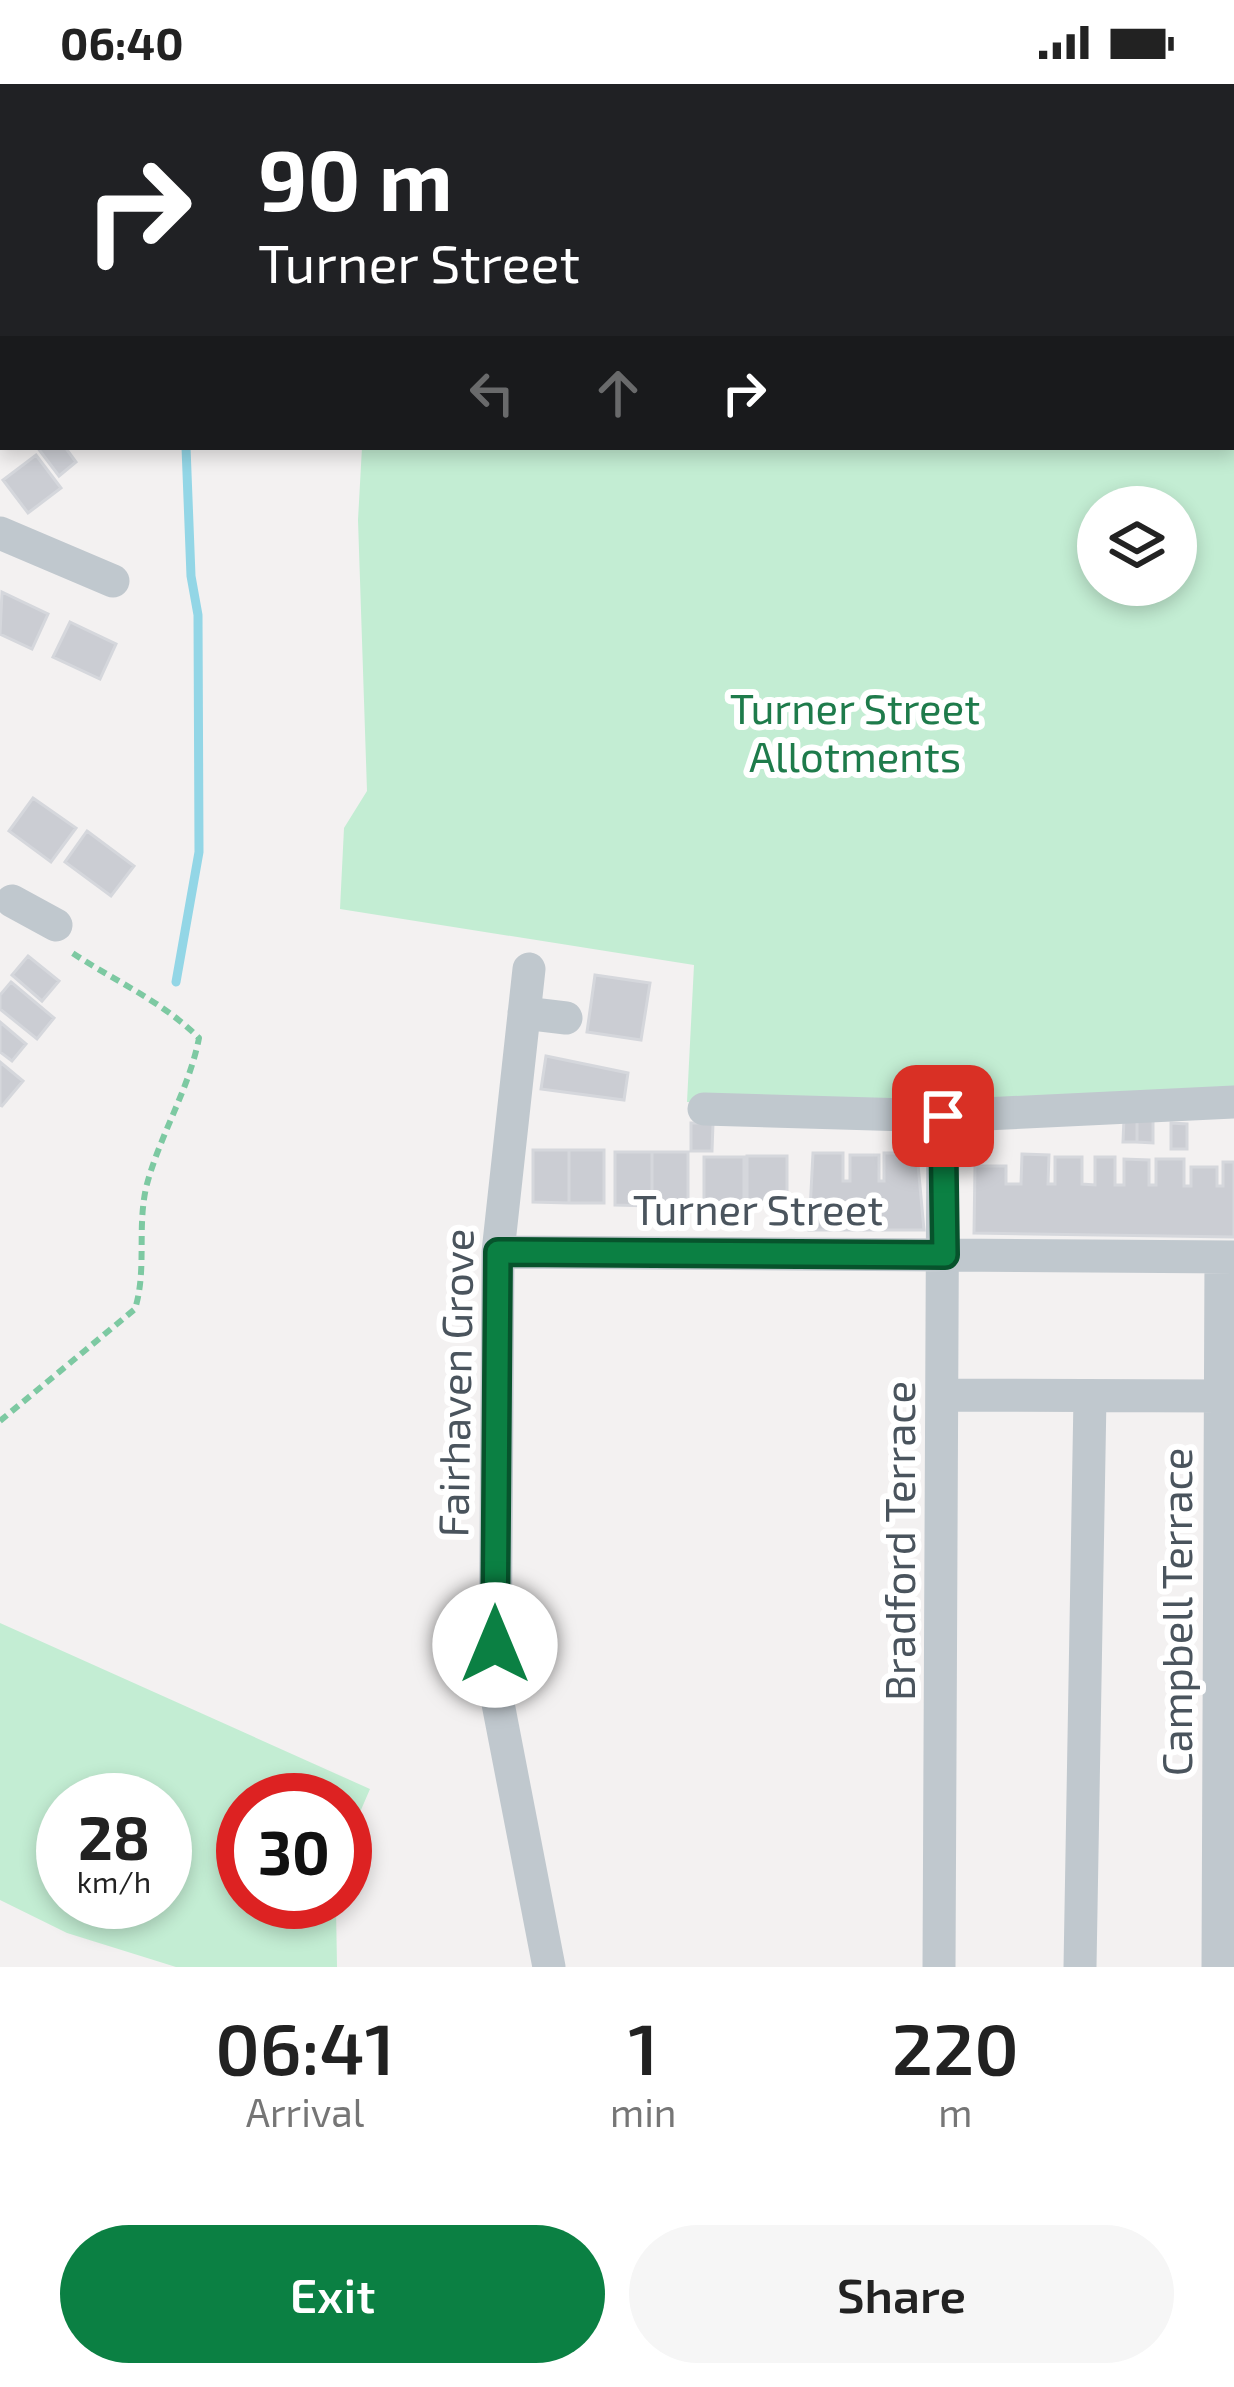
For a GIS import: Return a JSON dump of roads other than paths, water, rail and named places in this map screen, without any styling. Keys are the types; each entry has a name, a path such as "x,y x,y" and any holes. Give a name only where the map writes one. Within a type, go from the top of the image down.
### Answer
{"street":[{"path":"0,532 113,580"},
{"path":"4,906 56,925"},
{"name":"Fairhaven Grove","path":"529,969 498,1252 495,1688 549,1967"},
{"path":"524,1013 566,1018"},
{"path":"704,1109 943,1116 1234,1102"},
{"name":"Bradford Terrace","path":"939,1967 943,1116"},
{"name":"Turner Street","path":"498,1252 1228,1257"},
{"name":"Campbell Terrace","path":"1218,1967 1221,1396 1228,1257"},
{"path":"944,1395 1221,1396"},
{"path":"1080,1967 1090,1397"}],"waterway":[{"path":"176,982 199,852 198,615 191,576 186,450"}],"park label":[{"name":"Turner Street Allotments","path":"855,731"}]}
